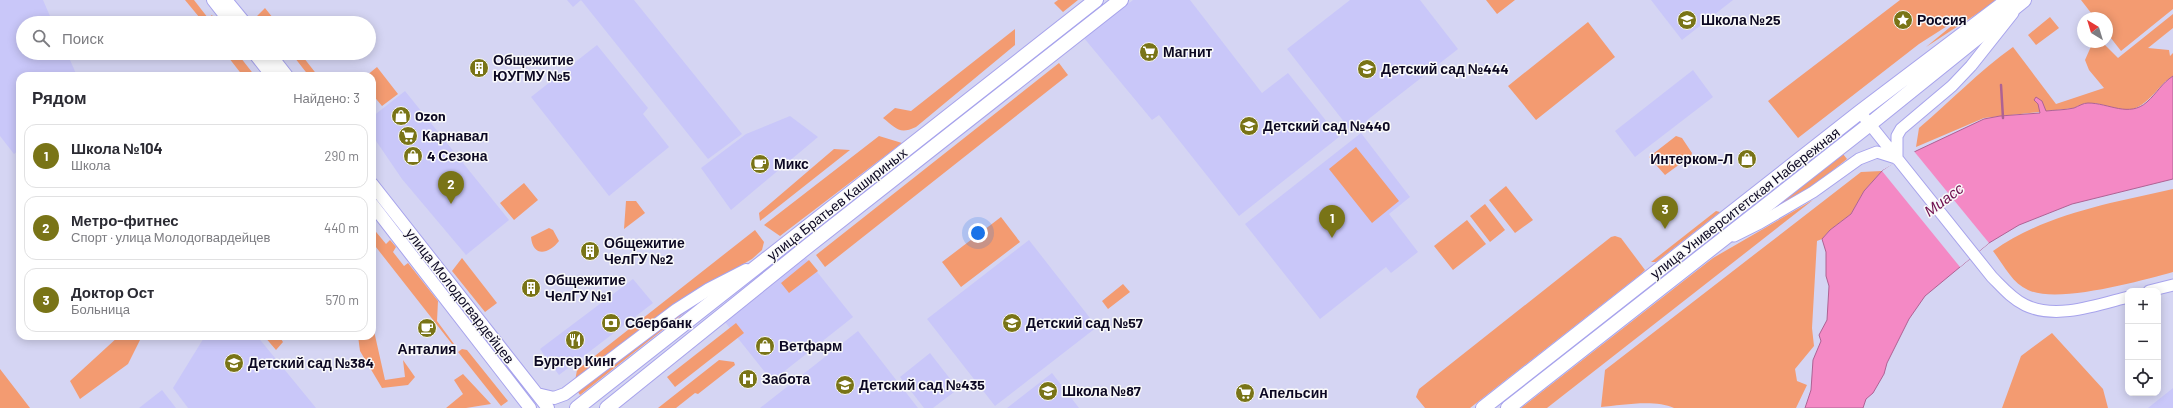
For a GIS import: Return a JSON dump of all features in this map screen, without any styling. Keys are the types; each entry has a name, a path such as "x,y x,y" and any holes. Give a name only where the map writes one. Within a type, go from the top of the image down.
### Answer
{"main road":[{"path":"213,0 226,16"},
{"path":"226,0 239,16"},
{"name":"улица Братьев Кашириных","path":"577,408 1096,0"},
{"name":"улица Братьев Кашириных","path":"607,408 808,246 1121,0"},
{"name":"улица Университетская Набережная","path":"1484,408 1860,112 2018,1"},
{"name":"улица Университетская Набережная","path":"1508,408 1870,124 2018,1"},
{"path":"259,60 269,72"},
{"path":"274,60 284,72"},
{"name":"улица Молодогвардейцев","path":"376,189 548,408"},
{"name":"улица Молодогвардейцев","path":"376,209 530,408"},
{"path":"537,394 554,398 566,394 676,310 709,289 763,262"}],"street":[{"path":"1897,159 1897,136 1901,129 1952,86 1971,66 2018,1"},
{"path":"1860,112 1992,277 2012,296 2025,305 2037,309 2068,310 2125,297"},
{"path":"1719,243 1760,223 1813,192 1859,159 1877,152 1897,159"},
{"path":"2161,288 2173,285"}],"shaded area":[{"path":"0,0 43,0 50,16 16,16 16,60 70,60 75,72 16,72 16,152 14,154 0,136"},
{"path":"185,0 194,0 206,16 198,16"},
{"path":"567,0 581,0 573,7"},
{"path":"581,0 634,0 742,134 708,159"},
{"path":"1058,0 1078,0 1063,12 1054,3"},
{"path":"1133,0 1190,0 1262,93 1288,73 1339,137 1239,216 1159,115 1152,120 1084,38"},
{"name":"Детский сад №444","path":"1350,0 1420,0 1458,49 1352,132 1287,49"},
{"path":"1486,0 1515,0 1497,14"},
{"name":"Школа №25","path":"1651,0 1733,0 1682,40"},
{"path":"1900,0 1998,0 1926,47 1966,14 1919,44 1798,138 1768,101"},
{"path":"2081,0 2173,0 2173,9 2121,51 2113,41 2113,12 2090,12"},
{"path":"265,8 271,16 257,16"},
{"path":"2173,14 2173,28 2148,48 2169,50 2170,56 2173,53 2173,76 2145,103 2133,109 2127,110 2088,103 2074,108 1984,118 1916,147 1919,128 1977,76 2013,47 2056,104 2104,88 2089,70 2085,60 2090,48 2108,48 2118,58"},
{"path":"2050,17 2059,28 2036,45 2028,35"},
{"path":"1588,22 1615,57 1536,120 1508,86"},
{"path":"1015,29 1015,45 916,127 906,130 898,129 883,118 895,108 911,111"},
{"path":"597,45 648,108 643,114 669,147 609,196 531,97"},
{"path":"230,60 242,60 252,72 240,72"},
{"path":"296,60 305,60 315,72 306,72"},
{"path":"1059,63 1068,75 825,267 816,255"},
{"path":"377,67 398,94 382,106 376,99 376,72 371,72"},
{"path":"1693,70 1713,97 1635,157 1615,131"},
{"path":"405,91 509,220 466,255 402,179 376,141 376,114"},
{"path":"790,116 818,137 731,210 701,168 746,134"},
{"path":"1361,133 1410,197 1389,214 1418,252 1391,273 1386,267 1320,319 1245,224"},
{"path":"879,136 902,143 780,236 764,225"},
{"path":"1676,136 1682,138 1692,153 1691,156 1665,175 1649,157"},
{"path":"1356,147 1399,201 1372,223 1329,169"},
{"path":"834,149 850,150 760,221 759,213"},
{"path":"1843,154 1847,159 1813,186 1784,204 1781,203"},
{"path":"1882,171 1864,191 1851,214 1830,230 1822,239 1817,241 1812,328 1814,346 1795,369 1797,381 1807,385 1796,408 1674,408 1666,405 1648,403 1601,407 1605,370 1861,172"},
{"path":"524,183 538,200 514,220 500,203"},
{"path":"1506,186 1533,220 1515,233 1489,200"},
{"path":"2173,189 2173,272 2099,290 2078,293 2041,294 2028,290 2017,283 1993,251 2013,238 2034,228 2079,211"},
{"path":"1813,200 1547,408 1521,408 1713,258"},
{"path":"626,201 636,201 645,213 624,229"},
{"path":"1485,204 1505,230 1490,242 1470,216"},
{"path":"1716,211 1720,212 1656,262 1651,262"},
{"path":"1001,217 1020,242 961,287 942,262"},
{"path":"1467,220 1486,244 1453,270 1434,246"},
{"path":"549,228 553,230 559,241 551,249 542,252 538,251 532,244 531,237"},
{"path":"755,230 764,242 762,250 752,259 717,279 575,381 577,370"},
{"path":"376,232 386,244 390,240 396,247 393,252 404,266 408,263 438,301 437,321 454,344 452,344 376,247"},
{"path":"1615,236 1621,238 1645,270 1641,274 1470,408 1425,408 1416,397 1419,389 1611,237"},
{"name":"Детский сад №57","path":"1029,240 1097,327 995,406 927,319"},
{"path":"462,258 497,303 485,312 452,271"},
{"path":"806,258 853,317 772,381 725,322"},
{"path":"809,260 818,271 789,293 781,283"},
{"path":"633,279 653,303 559,375 540,349"},
{"path":"1123,284 1130,292 1108,309 1102,301"},
{"path":"682,311 684,313 580,395 578,392"},
{"path":"736,323 744,333 675,387 667,377"},
{"name":"Детский сад №435","path":"858,331 918,408 760,408"},
{"path":"2052,333 2103,389 2108,408 2002,408 2021,356"},
{"path":"115,340 140,340 128,364 80,399 70,381"},
{"name":"Детский сад №384","path":"203,340 260,340 316,408 188,408 173,388"},
{"path":"267,340 282,340 283,342 276,350"},
{"path":"359,340 376,340 385,380 405,377 403,360 415,377 408,385 382,388 360,351"},
{"path":"462,349 467,350 508,401 501,406 458,352"},
{"path":"930,353 958,389 933,408 924,408 900,377"},
{"path":"719,360 734,362 735,365 698,394 695,393 676,408 658,408"},
{"path":"0,369 30,408 0,408"},
{"name":"Школа №87","path":"1052,373 1079,408 1007,408"},
{"path":"463,374 491,404 466,408 446,408 463,394 454,380"},
{"path":"2173,388 2173,408 2148,408"},
{"path":"162,390 176,408 139,408"}],"water":[{"name":"Миасс","path":"2173,76 2173,179 2072,204 2019,225 1989,243 1925,296 1909,319 1887,363 1884,374 1873,393 1866,399 1863,408 1805,408 1811,390 1813,360 1821,341 1819,335 1827,320 1829,286 1826,276 1826,252 1822,239 1830,230 1851,214 1864,191 1882,171 1916,151 1984,119 2000,116 2040,113 2038,104 2034,100 2036,97 2042,101 2046,111 2071,109 2088,103 2133,109 2140,107 2147,102"}],"pier":[{"path":"1913,150 1989,243 1960,267 1882,171"}],"waterway":[{"path":"2001,85 2003,118"}],"place":[{"name":"Школа №25","path":"1687,20"},
{"name":"Россия","path":"1903,20"},
{"name":"Магнит","path":"1149,52"},
{"name":"Общежитие ЮУГМУ №5","path":"479,68"},
{"name":"Детский сад №444","path":"1367,69"},
{"name":"Ozon","path":"401,116"},
{"name":"Детский сад №440","path":"1249,126"},
{"name":"Карнавал","path":"408,136"},
{"name":"4 Сезона","path":"413,156"},
{"name":"Интерком-Л","path":"1747,159"},
{"name":"Микс","path":"760,164"},
{"name":"Метро-фитнес","path":"451,204"},
{"name":"Доктор Ост","path":"1665,229"},
{"name":"Школа №104","path":"1332,238"},
{"name":"Общежитие ЧелГУ №2","path":"590,251"},
{"name":"Общежитие ЧелГУ №1","path":"531,288"},
{"name":"Сбербанк","path":"611,323"},
{"name":"Детский сад №57","path":"1012,323"},
{"name":"Анталия","path":"427,328"},
{"name":"Бургер Кинг","path":"575,340"},
{"name":"Ветфарм","path":"765,346"},
{"name":"Детский сад №384","path":"234,363"},
{"name":"Забота","path":"748,379"},
{"name":"Детский сад №435","path":"845,385"},
{"name":"Школа №87","path":"1048,391"},
{"name":"Апельсин","path":"1245,393"}]}
